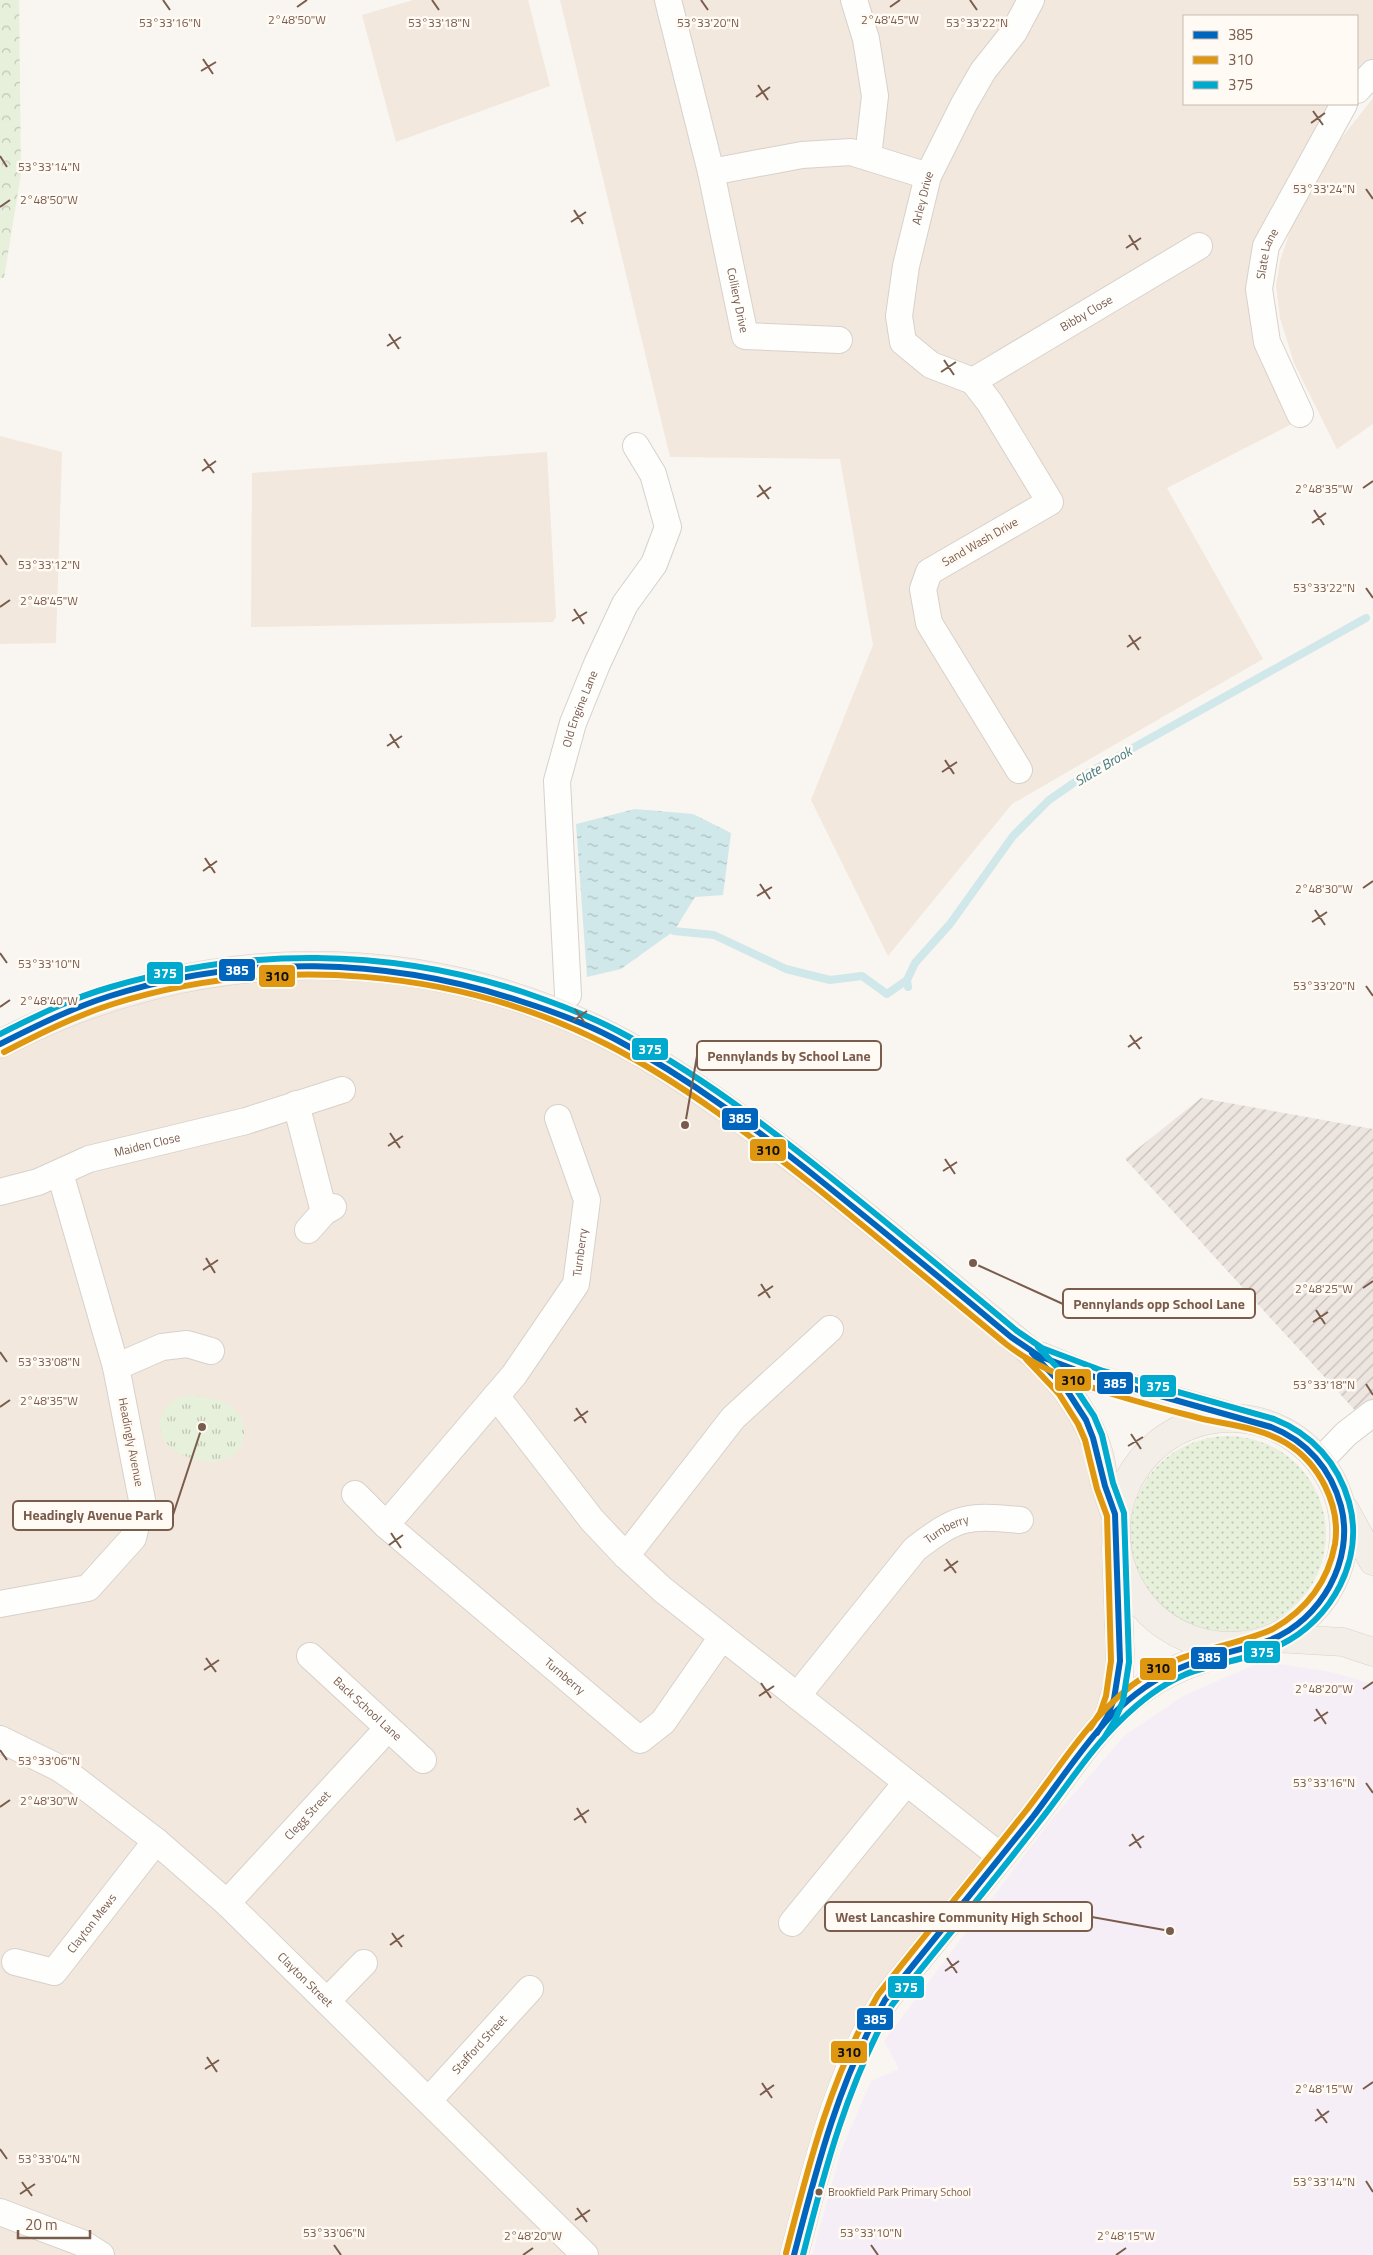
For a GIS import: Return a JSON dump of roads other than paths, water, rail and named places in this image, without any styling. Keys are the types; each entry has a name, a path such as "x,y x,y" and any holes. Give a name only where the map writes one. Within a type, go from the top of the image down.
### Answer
{"main road":[{"path":"0,1044 57,1017 110,996 170,981 230,970 289,965 341,965 395,969 496,991 592,1028 623,1043 692,1085 739,1117 834,1190 1032,1353 1052,1372 1065,1389 1090,1430 1099,1454 1105,1484 1116,1517"},
{"path":"1032,1353 1093,1378 1268,1425 1296,1439 1320,1461 1373,1561"},
{"path":"1238,1418 1203,1421 1171,1434 1144,1455 1126,1484 1116,1517 1116,1548 1127,1584 1150,1615 1182,1637 1218,1647 1266,1641 1343,1642 1373,1652"},
{"path":"1266,1641 1303,1621 1325,1597 1339,1567 1345,1535 1341,1502"}],"street":[{"name":"Colliery Drive","path":"668,0 712,172 745,336 840,340"},
{"path":"854,0 866,39 875,96 868,157"},
{"name":"Arley Drive","path":"974,382 931,365 903,342 899,316 906,266 928,176 982,72 1014,32 1031,0"},
{"path":"1358,89 1373,73"},
{"name":"Slate Lane","path":"1300,414 1267,342 1259,289 1266,246 1343,105"},
{"path":"712,172 802,155 850,152 928,176"},
{"name":"Bibby Close","path":"974,382 1200,246"},
{"name":"Sand Wash Drive","path":"974,382 990,403 1050,502 928,572 923,590 929,623 1019,770"},
{"name":"Old Engine Lane","path":"568,995 556,781 573,724 598,664 625,604 654,564 668,526 653,474 636,446"},
{"name":"Maiden Close","path":"0,1192 38,1182 89,1159 246,1121 342,1090"},
{"path":"296,1104 322,1216"},
{"name":"Turnberry","path":"386,1525 514,1375 576,1284 587,1200 558,1118"},
{"name":"Headingly Avenue","path":"0,1604 88,1588 133,1538 142,1500 116,1368 60,1173"},
{"path":"626,1556 733,1418 830,1329"},
{"path":"116,1368 162,1346 187,1344 213,1354"},
{"path":"496,1396 592,1520 626,1556 663,1590 1000,1856"},
{"path":"1320,1461 1346,1434 1373,1413"},
{"name":"Turnberry","path":"356,1494 386,1525 640,1740 663,1722 722,1638"},
{"name":"Turnberry","path":"797,1696 915,1549 938,1531 959,1520 980,1516 1020,1520"},
{"path":"1108,1719 1119,1680 1120,1652 1116,1548"},
{"path":"794,2255 820,2156 850,2065 867,2029 885,2000 1108,1719 1143,1688 1168,1673 1221,1653 1266,1641"},
{"name":"Back School Lane","path":"310,1656 424,1760"},
{"name":"Clegg Street","path":"226,1903 388,1728"},
{"name":"Clayton Street","path":"0,1738 59,1768 156,1841 226,1903 429,2100 580,2253"},
{"path":"792,1923 906,1783"},
{"name":"Clayton Mews","path":"15,1962 54,1972 156,1841"},
{"path":"327,2001 364,1963"},
{"name":"Stafford Street","path":"429,2100 530,1989"},
{"path":"0,2212 82,2243 101,2255"}],"water":[{"path":"635,809 693,814 731,833 723,895 695,897 674,931 621,969 587,977 576,824"}],"waterway":[{"name":"Slate Brook","path":"908,987 907,980 915,963 950,924 1013,836 1049,800 1088,773 1366,618"},
{"path":"674,931 714,935 786,969 830,980 862,976 887,994 907,980"}],"place":[{"name":"Pennylands by School Lane","path":"685,1125"},
{"name":"Pennylands opp School Lane","path":"973,1263"},
{"name":"Headingly Avenue Park","path":"202,1427"},
{"name":"West Lancashire Community High School","path":"1170,1931"},
{"name":"Brookfield Park Primary School","path":"819,2192"}]}
